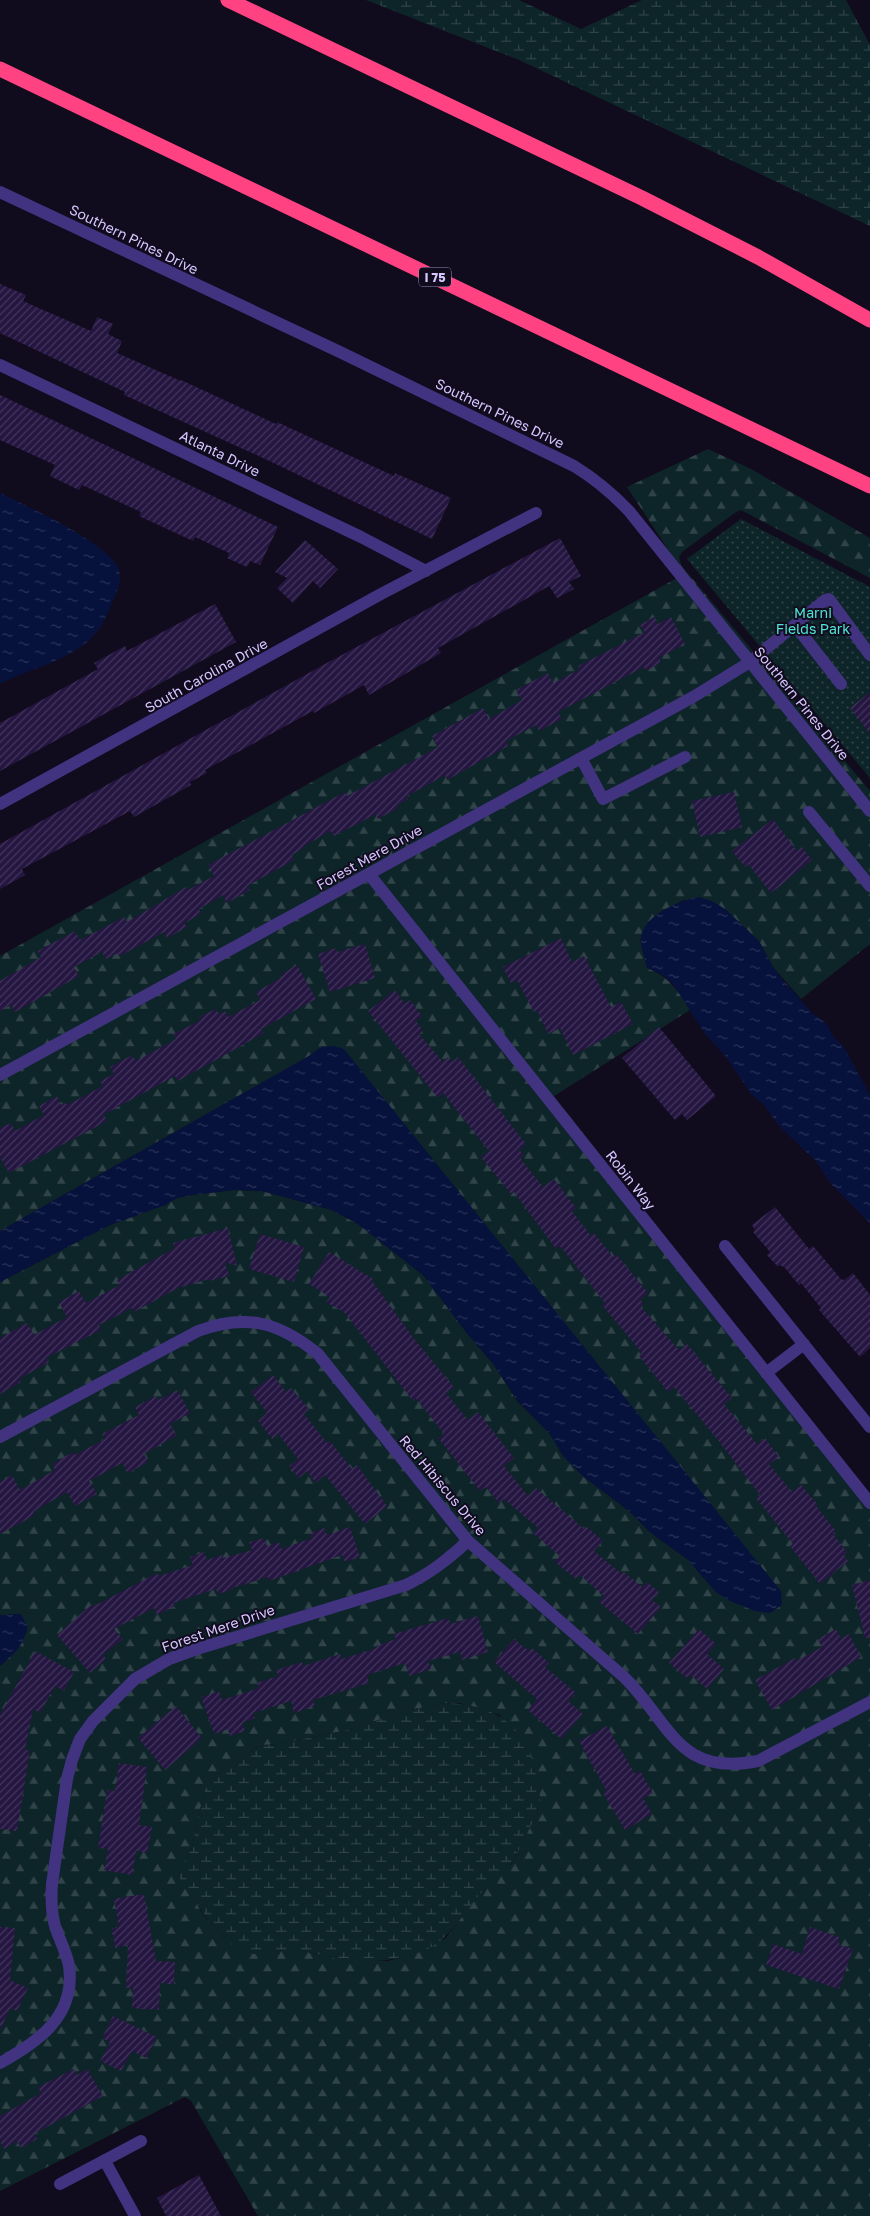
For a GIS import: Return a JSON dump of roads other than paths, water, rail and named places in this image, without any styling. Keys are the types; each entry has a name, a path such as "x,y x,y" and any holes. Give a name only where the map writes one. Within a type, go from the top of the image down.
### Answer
{"highway":[{"path":"228,0 642,198 758,257 870,320"},
{"name":"I 75","path":"0,69 870,486"}],"street":[{"name":"Southern Pines Drive","path":"0,192 340,352 574,466 594,478 613,493 629,511 870,811"},
{"name":"Atlanta Drive","path":"0,365 361,537 426,571"},
{"path":"426,571 536,513"},
{"name":"South Carolina Drive","path":"0,804 426,571"},
{"name":"Forest Mere Drive","path":"0,1075 693,697 750,662 828,599 870,655"},
{"path":"795,625 841,684"},
{"path":"581,758 603,799 685,757"},
{"path":"809,812 870,886"},
{"name":"Robin Way","path":"369,874 870,1504"},
{"path":"725,1246 870,1427"},
{"name":"Red Hibiscus Drive","path":"0,1437 198,1331 218,1323 238,1320 261,1323 284,1330 318,1354 468,1541 624,1677 641,1694 679,1745 697,1757 719,1764 739,1765 758,1762 870,1702"},
{"path":"766,1373 804,1344"},
{"name":"Forest Mere Drive","path":"0,2063 33,2043 51,2028 63,2008 67,1994 69,1966 54,1924 50,1905 72,1760 80,1739 92,1721 136,1679 169,1659 406,1585 426,1576 442,1565 468,1541"},
{"path":"60,2184 141,2141"},
{"path":"105,2161 135,2216"}],"water":[{"path":"0,493 47,516 101,549 113,560 119,570 120,579 107,615 97,632 87,642 62,658 0,684"},
{"path":"699,897 712,901 725,909 759,941 782,979 812,1013 826,1023 833,1036 844,1047 870,1095 870,1223 832,1185 815,1160 781,1128 763,1104 751,1094 726,1057 705,1034 673,984 661,974 647,968 641,941 642,932 647,924 662,911"},
{"path":"334,1046 344,1049 781,1591 782,1605 770,1613 755,1611 730,1601 717,1593 687,1559 651,1533 629,1511 584,1477 564,1457 549,1433 517,1400 494,1365 466,1332 423,1275 358,1224 332,1210 262,1191 233,1190 177,1198 165,1205 110,1225 0,1282 0,1231 309,1056 321,1047"},
{"path":"21,1614 28,1627 23,1641 17,1650 0,1666 0,1615"}],"park label":[{"name":"Marni Fields Park","path":"813,620"}]}
